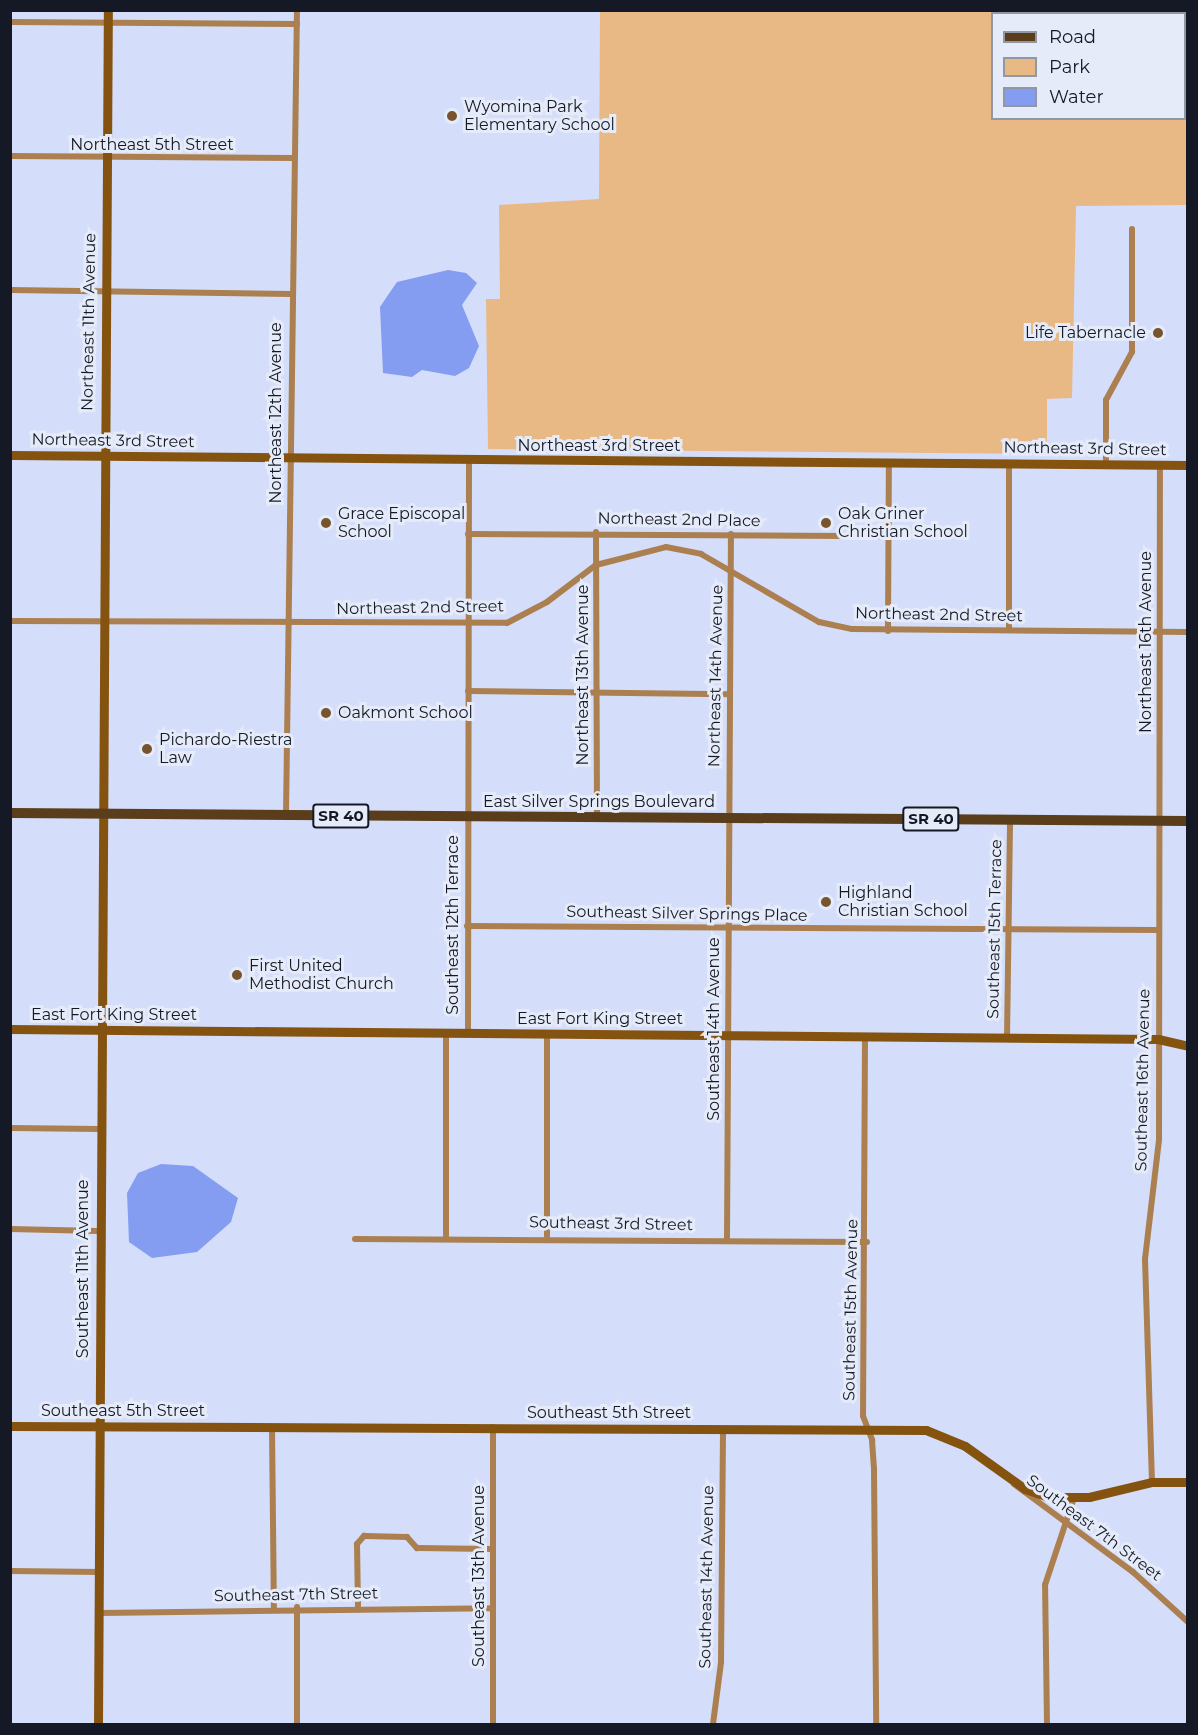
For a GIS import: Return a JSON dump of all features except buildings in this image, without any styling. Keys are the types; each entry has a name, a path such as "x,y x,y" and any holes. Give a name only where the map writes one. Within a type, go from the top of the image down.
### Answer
{"main road":[{"name":"East Silver Springs Boulevard","path":"10,813 1188,821"}],"street":[{"name":"Northeast 11th Avenue","path":"99,814 103,622 102,456 108,10"},
{"name":"Northeast 12th Avenue","path":"286,816 291,294 297,10"},
{"path":"10,22 108,25 297,24"},
{"name":"Northeast 5th Street","path":"10,156 107,159 293,158"},
{"path":"1106,464 1106,400 1132,352 1132,229"},
{"path":"10,290 291,294"},
{"name":"Northeast 3rd Street","path":"10,455 289,460 1188,465"},
{"name":"Southeast 12th Terrace","path":"468,1034 466,817 469,460"},
{"path":"888,631 889,463"},
{"path":"1009,463 1010,629"},
{"name":"Northeast 16th Avenue","path":"1158,821 1160,464"},
{"name":"Northeast 2nd Place","path":"468,534 596,532 889,536"},
{"name":"Northeast 13th Avenue","path":"596,532 597,818"},
{"path":"662,533 662,548"},
{"name":"Northeast 14th Avenue","path":"727,818 731,534"},
{"name":"Northeast 2nd Street","path":"10,621 507,622 547,602 596,564 662,548 701,554 819,622 888,631 1010,629 1188,632"},
{"path":"468,691 729,694"},
{"name":"Southeast 11th Avenue","path":"98,1725 100,1613 99,814"},
{"name":"Southeast 14th Avenue","path":"727,818 727,1240"},
{"name":"Southeast 15th Terrace","path":"1007,1039 1010,820"},
{"name":"Southeast 16th Avenue","path":"1152,1482 1145,1259 1159,1139 1158,821"},
{"name":"Southeast Silver Springs Place","path":"467,926 1158,930"},
{"name":"East Fort King Street","path":"10,1029 1158,1039 1188,1046"},
{"name":"Southeast 12th Terrace","path":"446,1033 446,1236"},
{"path":"547,1034 547,1236"},
{"name":"Southeast 15th Avenue","path":"865,1038 867,1242 863,1416 870,1431 876,1725"},
{"path":"10,1128 98,1129"},
{"path":"10,1229 98,1231"},
{"name":"Southeast 3rd Street","path":"355,1239 547,1236 867,1242"},
{"name":"Southeast 5th Street","path":"10,1426 926,1430 965,1446 1011,1479 1048,1497 1074,1498 1152,1482 1188,1482"},
{"path":"272,1427 274,1608"},
{"name":"Southeast 13th Avenue","path":"493,1427 493,1725"},
{"name":"Southeast 14th Avenue","path":"712,1725 721,1662 723,1429"},
{"name":"Southeast 7th Street","path":"1011,1479 1020,1492 1133,1572 1188,1622"},
{"path":"1047,1725 1045,1585 1074,1498"},
{"path":"358,1607 357,1544 364,1536 407,1537 417,1548 493,1549"},
{"path":"10,1571 100,1572"},
{"path":"297,1607 297,1725"},
{"name":"Southeast 7th Street","path":"100,1613 297,1607 492,1608"}],"green space":[{"path":"600,11 1187,11 1187,205 1076,206 1072,398 1047,399 1047,454 488,449 486,299 500,299 499,205 599,199"}],"water":[{"path":"448,270 466,273 477,283 462,305 479,346 469,368 455,376 422,370 412,377 383,373 380,307 397,282"},
{"path":"161,1164 193,1166 238,1198 231,1222 197,1252 152,1258 129,1242 127,1193 138,1173"}],"place":[{"name":"Wyomina Park Elementary School","path":"452,116"},
{"name":"Life Tabernacle","path":"1158,333"},
{"name":"Grace Episcopal School","path":"326,523"},
{"name":"Oak Griner Christian School","path":"826,523"},
{"name":"Oakmont School","path":"326,713"},
{"name":"Pichardo-Riestra Law","path":"147,749"},
{"name":"Highland Christian School","path":"826,902"},
{"name":"First United Methodist Church","path":"237,975"}]}
